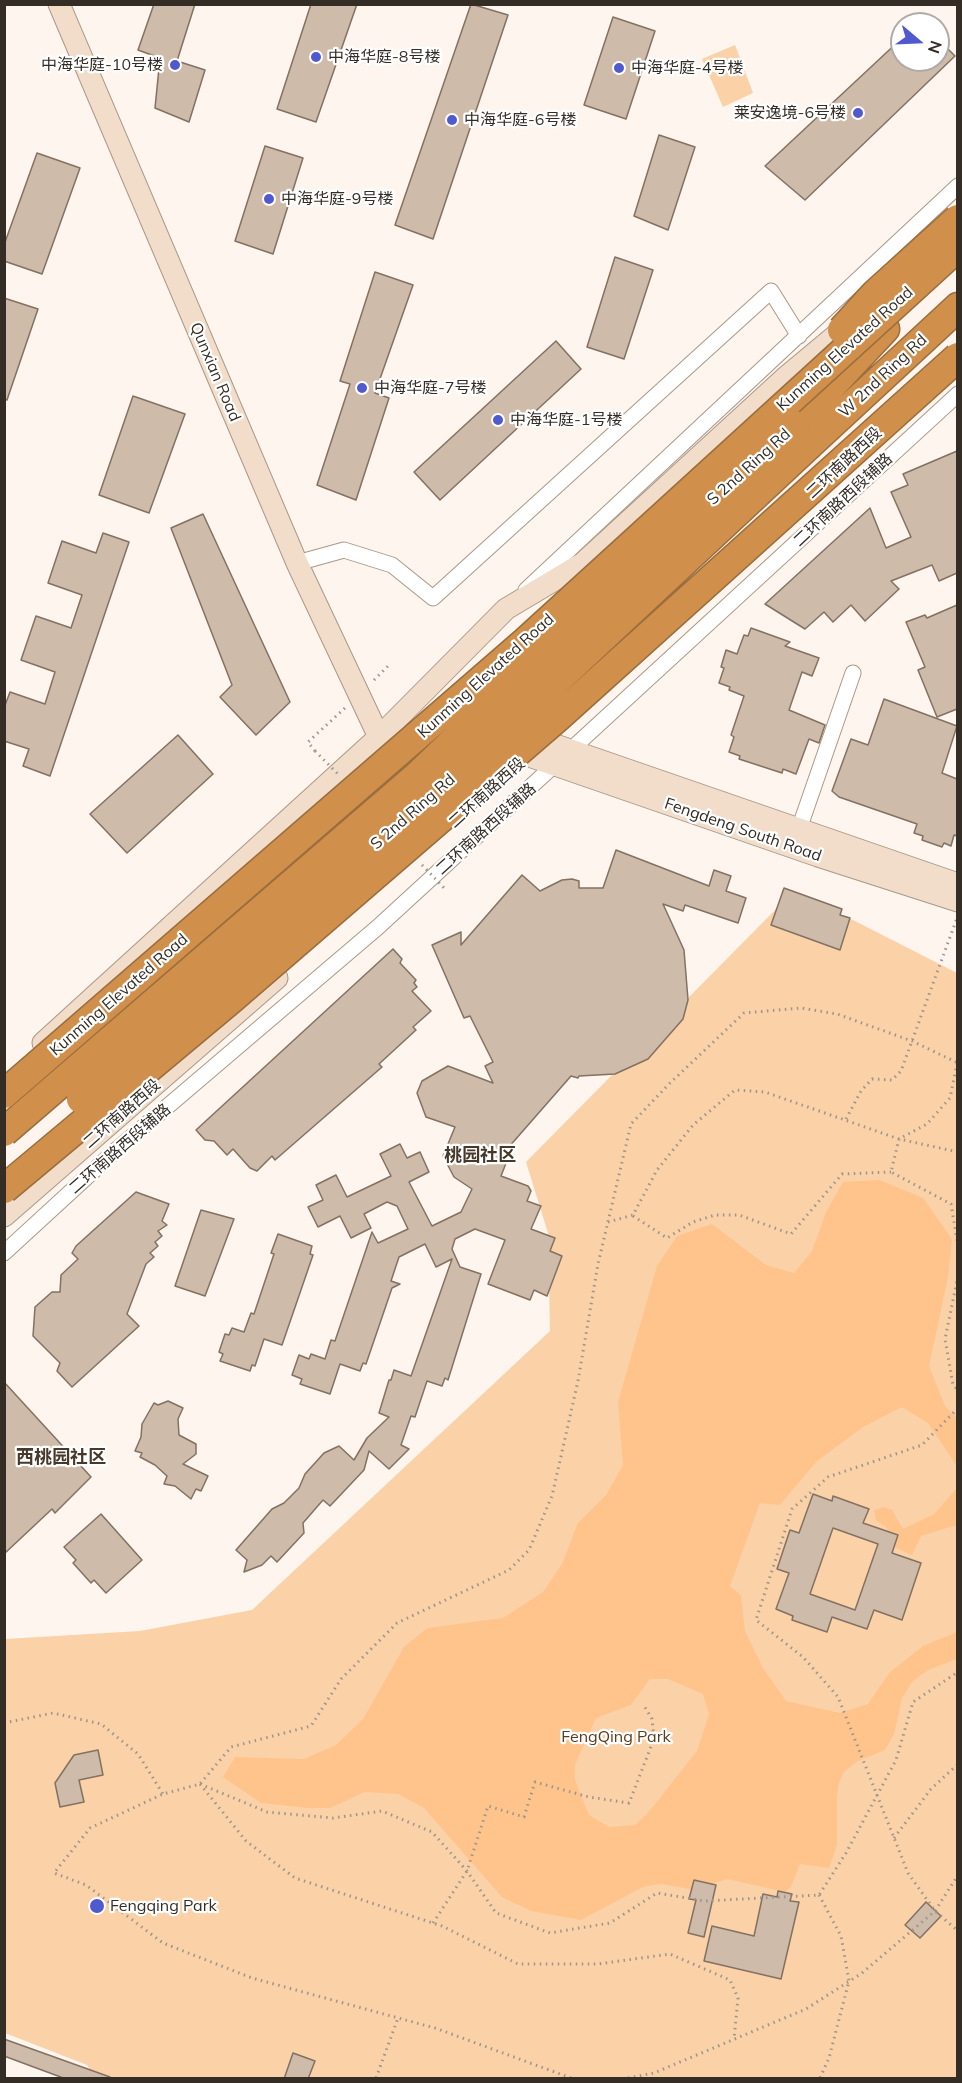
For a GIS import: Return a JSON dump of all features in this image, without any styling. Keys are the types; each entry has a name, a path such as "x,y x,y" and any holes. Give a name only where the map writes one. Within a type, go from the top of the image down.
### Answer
{"highway":[{"path":"745,440 875,294 957,219"},
{"name":"Kunming Elevated Road","path":"4,1094 508,657 957,247"},
{"name":"W 2nd Ring Rd","path":"802,435 882,332 957,263"},
{"name":"W 2nd Ring Rd","path":"802,435 957,307"},
{"path":"4,1189 229,1000 557,718 957,357"},
{"name":"S 2nd Ring Rd","path":"4,1132 417,776 554,645 802,435"},
{"name":"S 2nd Ring Rd","path":"4,1165 432,797 802,435"}],"main road":[{"name":"Qunxian Road","path":"59,4 297,563 379,737"},
{"path":"4,1078 379,737 506,609 583,563 957,225"},
{"name":"二环南路西段","path":"4,1216 537,748 957,357"},
{"name":"Fengdeng South Road","path":"537,748 818,856 957,901"},
{"name":"Fengdeng South Road","path":"563,758 799,829 957,884"}],"street":[{"path":"506,609 957,186"},
{"path":"297,563 344,550 392,565 433,598 771,291 799,336"},
{"name":"二环南路西段辅路","path":"4,1253 114,1152 378,927 957,394"},
{"path":"799,829 853,673"}],"path":[{"path":"846,1119 861,1091 872,1079 892,1080 901,1071 957,916"},
{"path":"571,2079 435,2028 252,1978 163,1944 86,1885 54,1873 90,1828 163,1794 200,1784 231,1747 311,1726 341,1679 397,1623 509,1570 529,1550 552,1496 578,1381 608,1222 631,1124 670,1083 744,1013 801,1008 837,1014 912,1041 957,1063 950,1098 927,1124 898,1138"},
{"path":"608,1222 633,1215 657,1170 693,1125 735,1090 765,1092 898,1138 957,1152"},
{"path":"891,1172 898,1138"},
{"path":"633,1215 667,1238 693,1222 715,1215 739,1215 791,1234 842,1174 891,1172 951,1204 957,1246"},
{"path":"957,1276 945,1339 953,1385 957,1390"},
{"path":"957,1409 922,1445 828,1477 792,1509 756,1620 803,1657 838,1696 908,1873 935,1911 957,1931"},
{"path":"819,1895 846,1853 896,1760 913,1702 957,1672"},
{"path":"432,1923 467,1871 488,1806 524,1818 535,1782 589,1797 629,1803 654,1739 652,1719 643,1704"},
{"path":"4,1723 53,1713 101,1725 138,1754 163,1794"},
{"path":"894,1838 931,1789 957,1764"},
{"path":"200,1784 267,1812 333,1818 382,1811 432,1832 467,1871 496,1913 550,1933 610,1923 657,1893 704,1901 819,1895"},
{"path":"200,1784 246,1841 295,1878 432,1923 518,1964 598,1964 670,1954 730,1980 738,1998 734,2039"},
{"path":"628,2079 654,2073 806,2009 849,1981 935,1911 957,1875"},
{"path":"819,1895 841,1936 849,1981 829,2058 820,2079"},
{"path":"376,2079 398,2018"}],"green space":[{"path":"735,45 753,93 723,107 702,59"},
{"name":"FengQing Park","path":"784,901 853,920 957,973 957,2078 95,2078 87,2065 5,2033 5,1639 140,1631 252,1610 550,1331 548,1233 526,1162"}],"shaded area":[{"path":"880,1180 923,1198 952,1239 948,1277 929,1366 945,1406 957,1419 957,1466 928,1423 902,1407 863,1427 816,1462 780,1505 760,1503 730,1586 741,1595 745,1631 763,1668 786,1701 840,1713 868,1704 890,1672 923,1646 957,1632 957,1659 928,1670 913,1681 902,1698 894,1734 885,1750 858,1761 844,1772 839,1783 837,1797 837,1845 829,1868 800,1864 791,1887 785,1892 727,1879 694,1890 663,1884 645,1886 581,1920 531,1911 502,1897 424,1808 398,1794 365,1792 330,1808 308,1808 261,1803 223,1777 235,1757 304,1759 336,1745 363,1719 404,1647 427,1628 503,1618 543,1592 562,1564 578,1523 606,1495 623,1465 618,1402 657,1266 677,1236 712,1224 766,1265 794,1273 812,1251 826,1212 843,1182","holes":["650,1679 668,1679 703,1694 709,1714 697,1751 647,1814 635,1825 609,1827 589,1815 575,1780 575,1765 596,1718 631,1705"]},
{"path":"957,1488 957,1525 921,1536 912,1555 887,1544 887,1528 876,1520 874,1510 884,1507 892,1510 903,1529 934,1514"}],"building":[{"name":"中海华庭-10号楼","path":"154,4 195,4 177,61 205,70 189,122 155,108 160,58 138,50"},
{"name":"中海华庭-8号楼","path":"311,4 357,4 316,122 277,109"},
{"name":"中海华庭-6号楼","path":"471,4 508,15 433,239 395,225"},
{"name":"中海华庭-4号楼","path":"613,17 655,31 626,119 584,105"},
{"name":"莱安逸境-6号楼","path":"890,49 890,72 938,72 805,200 765,166"},
{"name":"莱安逸境-6号楼","path":"950,51 955,56 950,61"},
{"path":"659,135 695,147 668,230 634,216"},
{"name":"中海华庭-9号楼","path":"265,146 303,158 273,254 235,241"},
{"path":"37,153 80,168 42,274 4,261 4,245"},
{"path":"615,257 653,270 624,359 587,347"},
{"name":"中海华庭-7号楼","path":"375,272 413,285 375,393 389,398 356,500 317,485 350,384 340,381"},
{"path":"4,298 38,309 7,400 4,399"},
{"name":"中海华庭-1号楼","path":"556,341 581,369 440,500 414,472"},
{"path":"133,396 185,414 149,513 99,495"},
{"path":"957,451 957,573 939,581 932,565 891,581 899,589 865,621 851,605 833,622 824,612 805,629 765,604 870,508 886,548 911,537 891,492 908,485 903,474"},
{"path":"203,514 290,702 256,735 220,697 232,685 171,528"},
{"path":"103,533 129,542 50,776 23,766 29,749 4,741 4,708 10,692 45,704 55,672 21,660 36,616 71,628 82,595 48,583 62,541 96,553"},
{"path":"957,605 957,709 937,717 918,670 925,667 906,622 925,615 927,618"},
{"path":"751,628 790,642 785,646 819,658 812,676 802,672 789,710 825,725 819,743 809,739 796,774 783,769 782,773 739,759 740,756 729,752 734,737 731,735 744,696 719,683 724,668 721,667 726,650 737,654 744,635 748,636"},
{"path":"884,699 957,726 942,773 957,779 957,836 954,835 951,846 944,843 942,847 922,840 923,836 914,833 917,824 839,797 832,791 851,739 868,745"},
{"path":"178,735 213,774 127,853 90,814"},
{"path":"616,850 709,886 714,870 731,876 726,891 746,898 738,923 685,905 683,911 663,904 684,950 688,1000 683,1019 648,1059 615,1074 579,1076 578,1078 571,1076 508,1148 510,1153 501,1176 528,1186 531,1191 527,1201 541,1206 531,1229 555,1238 550,1251 562,1256 547,1296 534,1290 530,1300 488,1284 505,1240 475,1229 455,1239 452,1249 460,1267 481,1274 448,1380 445,1378 442,1386 427,1381 415,1417 411,1416 401,1445 409,1449 389,1469 369,1451 364,1470 330,1506 323,1500 303,1523 304,1533 277,1562 271,1556 262,1565 244,1572 247,1560 236,1550 272,1509 284,1503 299,1488 305,1474 324,1453 339,1446 354,1460 367,1438 389,1417 379,1413 389,1380 394,1370 411,1376 452,1259 436,1267 425,1244 399,1257 391,1281 400,1284 392,1288 366,1364 363,1363 360,1371 340,1364 330,1394 300,1384 302,1379 292,1375 299,1355 309,1359 311,1354 325,1359 331,1340 335,1341 372,1232 378,1243 408,1229 397,1206 387,1202 364,1214 371,1228 351,1238 340,1216 318,1227 308,1207 323,1200 316,1185 336,1175 347,1197 391,1176 380,1154 400,1144 407,1158 420,1152 429,1172 409,1182 432,1226 461,1212 472,1189 454,1177 443,1156 455,1127 426,1117 417,1093 422,1081 448,1066 493,1083 485,1066 493,1062 470,1016 464,1018 432,945 461,932 461,945 522,875 540,891 562,880 572,879 579,881 579,888 603,888"},
{"path":"784,888 842,909 840,915 850,918 840,950 771,925"},
{"path":"393,949 402,959 400,963 416,980 414,983 417,987 412,991 431,1011 413,1027 416,1030 379,1064 382,1067 275,1160 272,1156 257,1171 250,1168 233,1149 227,1155 214,1141 205,1140 196,1130"},
{"path":"136,1192 169,1204 162,1221 167,1225 158,1231 162,1236 155,1242 158,1246 150,1253 154,1257 146,1264 127,1314 139,1326 72,1387 57,1371 60,1363 33,1336 35,1307 52,1292 60,1292 61,1275 78,1259 72,1253 76,1246"},
{"path":"201,1210 234,1219 205,1296 175,1286"},
{"path":"278,1234 312,1246 310,1254 313,1255 282,1345 264,1339 255,1366 252,1365 250,1371 220,1361 223,1354 219,1352 225,1334 229,1335 232,1328 244,1332 251,1313 254,1314 274,1254 271,1253"},
{"path":"4,1382 91,1477 55,1513 52,1509 4,1554"},
{"path":"168,1401 183,1408 178,1419 179,1435 196,1444 196,1454 183,1464 208,1476 201,1491 196,1489 191,1499 175,1486 164,1484 167,1476 155,1465 140,1457 142,1453 135,1451 141,1437 142,1424 154,1403 158,1405"},
{"path":"813,1494 832,1501 833,1496 869,1509 863,1523 898,1535 892,1553 921,1563 902,1620 874,1610 867,1629 832,1617 827,1632 792,1620 793,1616 776,1609 789,1573 777,1569 790,1530 799,1533","holes":["833,1528 878,1544 855,1610 810,1594"]},
{"path":"101,1514 142,1560 106,1593 94,1580 91,1583 73,1563 76,1560 64,1547"},
{"path":"98,1750 103,1775 79,1780 84,1802 60,1807 55,1783 74,1755"},
{"path":"694,1880 716,1885 704,1937 688,1933 696,1900 689,1899"},
{"path":"778,1891 792,1894 790,1901 799,1902 781,1979 704,1961 712,1926 754,1936 763,1894 777,1897"},
{"path":"926,1902 941,1916 920,1938 905,1925"},
{"path":"4,2039 110,2077 110,2079 66,2079 4,2056"},
{"path":"293,2053 315,2061 308,2079 284,2079"}],"place":[{"name":"中海华庭-8号楼","path":"316,57"},
{"name":"中海华庭-10号楼","path":"175,65"},
{"name":"中海华庭-4号楼","path":"619,68"},
{"name":"莱安逸境-6号楼","path":"858,113"},
{"name":"中海华庭-6号楼","path":"452,120"},
{"name":"中海华庭-9号楼","path":"269,199"},
{"name":"中海华庭-7号楼","path":"362,388"},
{"name":"中海华庭-1号楼","path":"498,420"},
{"name":"Fengqing Park","path":"97,1906"}],"district":[{"name":"桃园社区","path":"480,1156"},
{"name":"西桃园社区","path":"61,1458"}]}
